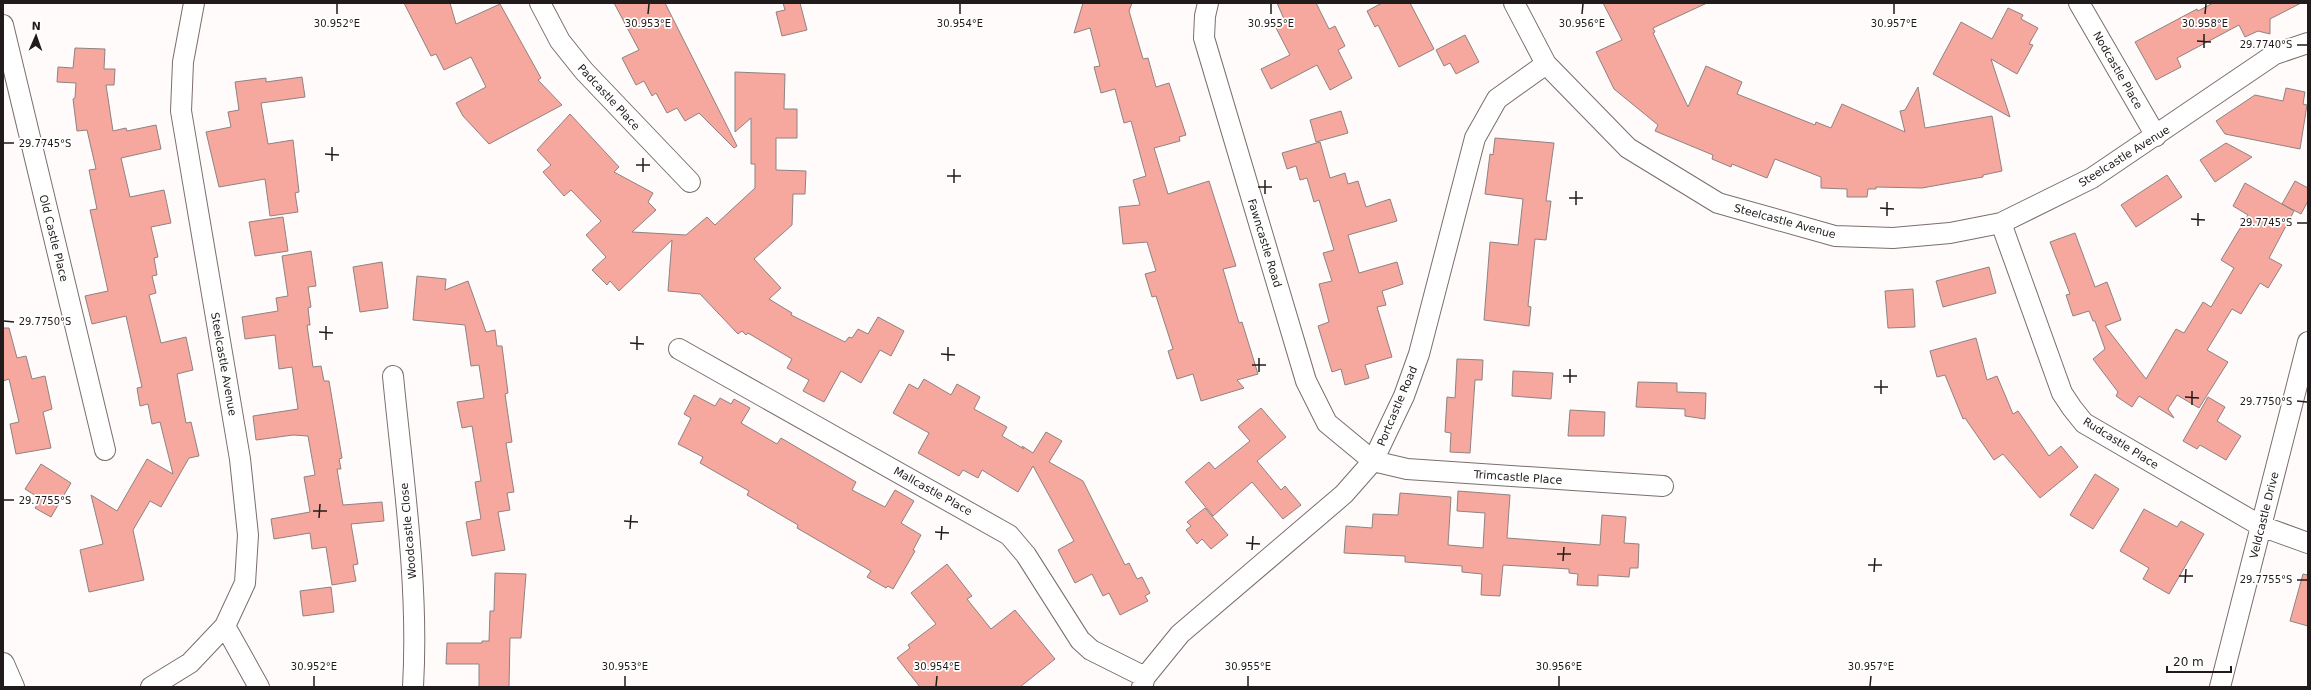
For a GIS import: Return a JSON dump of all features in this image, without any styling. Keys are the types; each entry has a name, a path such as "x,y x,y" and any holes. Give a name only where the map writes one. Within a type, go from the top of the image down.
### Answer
{"street":[{"name":"Steelcastle Avenue","path":"151,687 190,663 225,626 245,583 248,535 240,459 181,111 183,62 194,3"},
{"name":"Padcastle Place","path":"540,3 560,41 584,71 690,182"},
{"name":"Fawncastle Road","path":"1208,3 1204,38 1306,381 1327,423 1373,460"},
{"name":"Steelcastle Avenue","path":"1514,3 1546,64 1628,148 1718,203 1835,236 1893,238 1950,233 2000,223 2092,178 2275,54 2308,44"},
{"name":"Nodcastle Place","path":"2079,3 2156,136"},
{"name":"Old Castle Place","path":"3,25 106,450"},
{"name":"Portcastle Road","path":"1143,682 1180,634 1344,494 1373,460 1404,396 1419,354 1475,138 1497,99 1546,64"},
{"name":"Rudcastle Place","path":"2000,223 2062,392 2072,408 2084,422 2261,526 2308,543"},
{"name":"Veldcastle Drive","path":"2220,687 2308,342"},
{"name":"Mallcastle Place","path":"679,349 1009,534 1026,555 1080,640 1091,650 1143,682"},
{"name":"Woodcastle Close","path":"393,376 413,579 415,652 413,687"},
{"name":"Trimcastle Place","path":"1373,460 1407,469 1664,486"},
{"path":"225,626 259,687"},
{"path":"3,664 13,687"}],"building":[{"path":"404,3 450,3 456,24 500,4 541,78 538,80 562,105 489,144 463,116 456,103 486,87 471,57 444,70 436,54 431,56"},
{"path":"614,3 665,3 737,146 734,148 699,113 685,121 677,108 667,113 656,93 652,96 644,81 636,85 622,58 639,50"},
{"path":"783,3 800,3 807,30 782,36 776,12 785,10"},
{"path":"1083,3 1132,3 1129,11 1143,59 1148,58 1156,87 1169,83 1186,135 1179,137 1180,141 1154,148 1168,194 1209,181 1236,266 1223,269 1239,323 1242,322 1258,374 1237,380 1244,388 1201,401 1193,374 1177,379 1168,351 1173,349 1156,296 1152,297 1145,274 1156,271 1147,242 1123,244 1119,207 1140,205 1133,180 1146,176 1131,121 1124,123 1115,89 1101,93 1094,67 1100,66 1090,28 1074,33"},
{"path":"1277,3 1316,3 1329,29 1335,26 1345,46 1338,50 1352,78 1330,90 1317,65 1271,89 1261,69 1290,55 1274,24 1284,19"},
{"path":"1382,3 1410,3 1434,49 1399,67 1378,25 1375,27 1367,11"},
{"path":"1603,3 1707,3 1653,28 1655,32 1653,33 1688,107 1706,66 1742,82 1737,94 1815,125 1816,122 1831,128 1842,104 1905,132 1900,111 1905,110 1918,87 1925,128 1992,116 2002,171 1983,175 1983,177 1922,188 1876,187 1876,189 1868,189 1867,197 1847,197 1847,189 1821,188 1821,177 1775,159 1767,178 1732,164 1731,167 1712,159 1713,155 1655,131 1658,125 1614,89 1596,52 1622,40"},
{"path":"2213,3 2301,3 2270,19 2270,34 2258,31 2245,37 2239,25 2177,58 2181,67 2156,80 2135,42 2197,9 2198,11"},
{"path":"2008,8 2023,15 2021,19 2038,28 2029,44 2033,45 2017,74 1991,59 2010,117 1933,74 1961,22 1992,39"},
{"path":"1465,35 1479,62 1456,74 1450,63 1444,66 1436,50"},
{"path":"75,48 105,49 104,69 115,69 114,85 106,85 113,131 126,128 127,131 156,125 161,149 121,158 130,197 164,190 171,223 151,227 158,257 154,258 157,275 152,276 156,293 149,295 161,343 186,337 193,370 177,374 186,423 191,422 199,456 189,458 161,507 150,501 133,530 144,580 89,592 80,550 103,544 91,495 117,511 147,459 173,474 160,422 152,424 148,404 140,406 137,388 142,387 126,316 92,324 85,296 108,291 90,210 97,209 89,170 96,169 87,130 77,131 73,99 75,98 76,83 57,82 58,67 73,68"},
{"path":"735,72 785,74 784,109 797,109 797,138 776,138 776,170 806,171 805,194 793,194 792,225 754,259 781,288 769,299 792,313 791,315 845,342 849,337 852,338 858,329 868,334 878,317 904,331 891,356 880,350 861,383 841,371 824,402 803,391 809,380 787,368 792,359 748,333 746,335 742,331 738,334 700,294 668,291 672,240 619,291 610,281 607,285 592,270 606,257 586,235 601,221 571,190 564,196 543,172 551,165 537,150 570,114 619,167 614,172 653,193 648,202 656,210 632,232 686,235 707,217 715,225 755,188 755,164 751,164 751,118 735,132"},
{"path":"302,77 305,97 261,103 268,144 293,140 299,192 295,193 298,212 270,216 265,179 219,187 206,132 231,127 228,112 239,110 235,82 266,78 266,82"},
{"path":"2286,88 2305,92 2303,104 2307,105 2300,149 2225,134 2216,121 2255,95 2283,101"},
{"path":"1341,111 1348,133 1316,142 1310,120"},
{"path":"1495,138 1554,143 1546,201 1551,201 1546,240 1535,239 1528,306 1531,307 1529,326 1484,320 1490,242 1518,245 1523,199 1485,194 1490,154 1493,155"},
{"path":"1320,142 1330,178 1345,173 1348,184 1358,181 1366,207 1390,199 1397,221 1348,235 1359,273 1397,262 1403,284 1382,291 1386,305 1377,307 1392,357 1365,365 1369,378 1345,385 1341,369 1332,372 1318,326 1329,322 1319,284 1332,281 1323,253 1334,250 1319,200 1314,202 1307,178 1300,180 1296,166 1287,169 1282,153"},
{"path":"2226,143 2252,157 2215,182 2200,160"},
{"path":"2167,175 2182,197 2136,227 2121,205"},
{"path":"2295,181 2308,188 2308,201 2301,214 2282,204"},
{"path":"2245,183 2294,211 2269,258 2282,265 2268,288 2260,283 2241,314 2232,309 2207,350 2228,362 2199,408 2177,395 2168,409 2174,418 2139,396 2132,407 2116,396 2118,392 2093,359 2105,349 2095,321 2093,321 2089,311 2073,316 2066,295 2070,294 2050,242 2075,233 2095,287 2107,282 2121,320 2105,326 2146,379 2176,329 2184,333 2203,302 2211,307 2234,268 2221,260 2248,215 2233,206"},
{"path":"283,217 288,251 255,256 249,222"},
{"path":"311,251 316,286 308,287 311,307 308,308 310,325 307,325 313,367 321,366 324,381 329,381 342,458 339,459 341,469 337,469 343,505 382,502 384,521 351,524 358,564 353,565 356,581 332,585 326,547 312,549 310,533 274,539 271,519 310,512 304,477 315,475 308,436 293,435 256,440 253,416 298,409 292,367 279,369 275,335 245,339 242,317 278,311 276,298 288,296 282,256"},
{"path":"382,262 388,308 360,312 353,267"},
{"path":"1989,267 1996,293 1943,307 1936,281"},
{"path":"417,276 446,279 445,290 468,281 486,332 495,330 497,346 502,346 508,393 505,394 512,442 506,443 514,492 507,493 510,510 498,512 505,550 472,556 466,522 481,519 475,482 481,481 472,426 462,428 457,402 484,398 479,365 471,366 465,325 413,320"},
{"path":"1913,289 1915,327 1888,328 1885,291"},
{"path":"3,328 9,328 17,358 26,356 32,379 45,376 52,409 43,412 51,448 16,454 10,424 19,422 9,379 3,381"},
{"path":"1976,338 1987,380 1997,376 2013,414 2018,411 2049,456 2061,446 2078,467 2040,498 2003,454 1994,460 1965,418 1963,419 1945,375 1937,377 1930,351"},
{"path":"1457,359 1483,360 1482,380 1475,380 1470,453 1450,452 1451,433 1445,432 1447,397 1455,398"},
{"path":"1513,371 1553,373 1551,399 1512,396"},
{"path":"924,379 951,395 957,384 980,397 974,409 1007,427 1002,436 1024,449 1022,446 1033,453 1046,432 1062,441 1049,462 1083,481 1125,565 1129,563 1137,579 1142,577 1150,593 1145,596 1148,601 1120,615 1109,593 1103,596 1092,574 1075,583 1058,550 1074,541 1033,466 1018,492 982,470 978,478 963,470 959,476 918,453 929,433 893,413 909,384 918,389"},
{"path":"1638,382 1677,383 1677,392 1706,393 1705,419 1685,416 1685,409 1636,407"},
{"path":"694,395 715,406 720,398 731,404 734,399 750,408 741,423 777,444 781,438 856,482 852,490 885,507 895,490 914,501 901,523 921,535 913,550 915,551 893,589 888,586 886,588 867,577 871,571 797,528 798,525 747,495 749,491 700,463 703,457 678,444 691,418 684,414"},
{"path":"2208,397 2225,407 2217,421 2241,436 2226,460 2200,445 2197,449 2183,441"},
{"path":"1261,408 1286,437 1257,461 1281,490 1285,486 1301,505 1283,519 1252,482 1213,516 1185,482 1209,462 1215,469 1250,441 1238,427"},
{"path":"1570,410 1605,412 1604,436 1568,436"},
{"path":"41,464 71,483 51,517 35,508 41,499 25,489"},
{"path":"2095,474 2119,489 2093,529 2070,515"},
{"path":"1458,491 1510,495 1507,538 1600,545 1602,515 1626,517 1624,543 1639,544 1638,568 1630,568 1629,577 1598,575 1598,586 1577,585 1578,574 1569,573 1569,569 1503,565 1500,596 1481,595 1482,574 1462,572 1462,566 1405,562 1405,556 1344,553 1346,526 1372,528 1373,514 1398,515 1400,493 1451,497 1448,545 1483,548 1485,513 1457,511"},
{"path":"1205,508 1228,535 1211,549 1202,539 1197,544 1186,530 1191,526 1187,522"},
{"path":"2144,509 2177,527 2181,521 2204,534 2169,594 2143,579 2149,568 2120,551"},
{"path":"947,564 972,596 967,599 991,629 1015,610 1055,659 1020,687 920,687 897,658 910,648 908,645 936,624 911,593"},
{"path":"495,573 526,574 521,638 510,638 509,687 479,687 479,664 446,664 447,643 482,643 482,641 489,641 490,611 494,611"},
{"path":"2303,574 2308,575 2308,626 2290,621"},
{"path":"331,587 334,612 303,616 300,591"}]}
